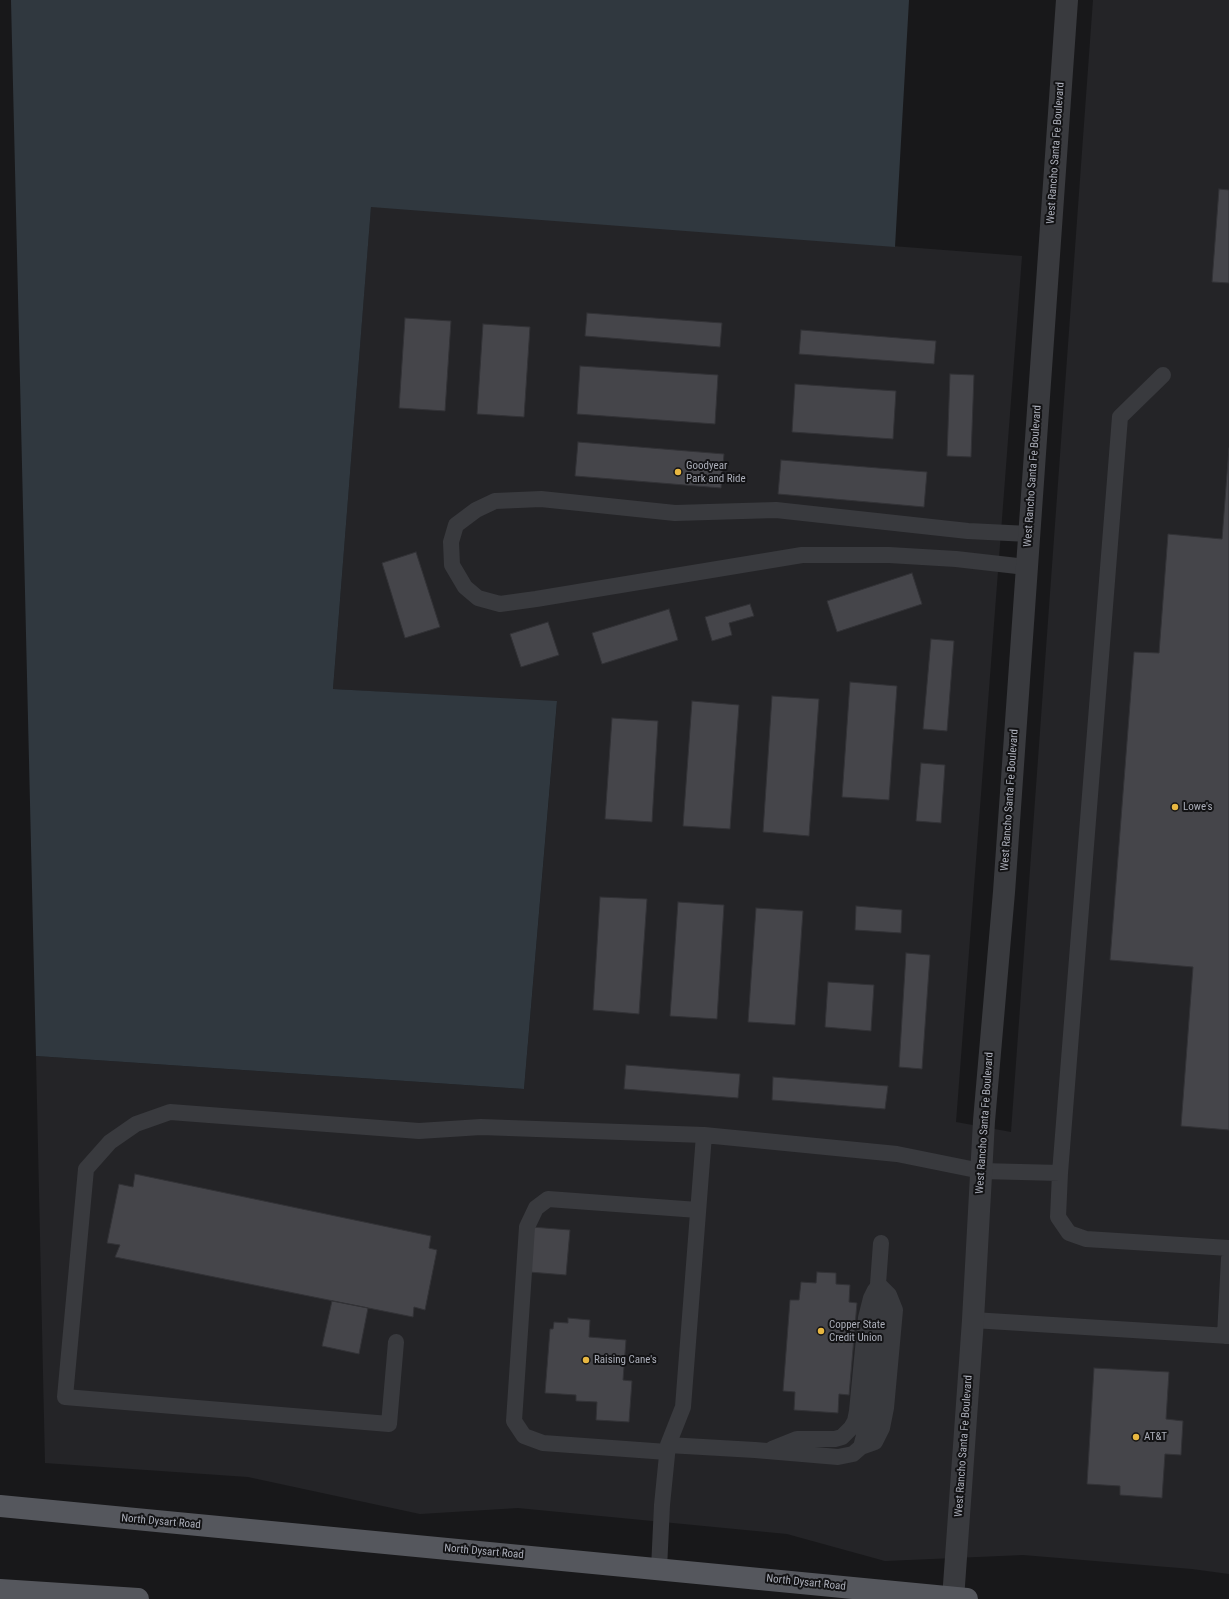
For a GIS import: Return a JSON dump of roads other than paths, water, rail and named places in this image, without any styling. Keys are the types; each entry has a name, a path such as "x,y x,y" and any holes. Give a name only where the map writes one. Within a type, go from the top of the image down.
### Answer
{"main road":[{"name":"North Dysart Road","path":"0,1506 958,1599"},
{"path":"0,1590 138,1599"}],"street":[{"name":"West Rancho Santa Fe Boulevard","path":"958,1599 981,1171 1005,876 1066,0"}],"lane":[{"path":"1163,375 1120,418 1060,1173 1058,1217 1069,1233 1086,1239 1229,1248"},
{"path":"1026,567 956,559 896,556 802,555 500,604 478,598 465,587 452,565 451,542 456,525 476,510 495,501 541,499 675,512 776,510 968,531 1029,534"},
{"path":"396,1342 389,1424 65,1397 86,1169 110,1142 136,1124 170,1112 420,1131 481,1127 704,1135 896,1154 981,1171 1060,1173"},
{"path":"659,1569 662,1505 667,1449 683,1407 704,1135"},
{"path":"698,1210 548,1199 536,1208 527,1228 514,1421 524,1436 543,1443 667,1449 766,1451 838,1457 853,1454 861,1447 870,1413 879,1309 878,1284 881,1243"},
{"path":"973,1320 1227,1336 1229,1258"},
{"path":"766,1451 797,1439 835,1439 842,1437 851,1428 855,1421 857,1411 866,1318 871,1298 878,1284"}],"place":[{"name":"Goodyear Park and Ride","path":"678,472"},
{"name":"Lowe's","path":"1175,807"},
{"name":"Copper State Credit Union","path":"821,1331"},
{"name":"Raising Cane's","path":"586,1360"},
{"name":"AT&T","path":"1136,1437"}]}
